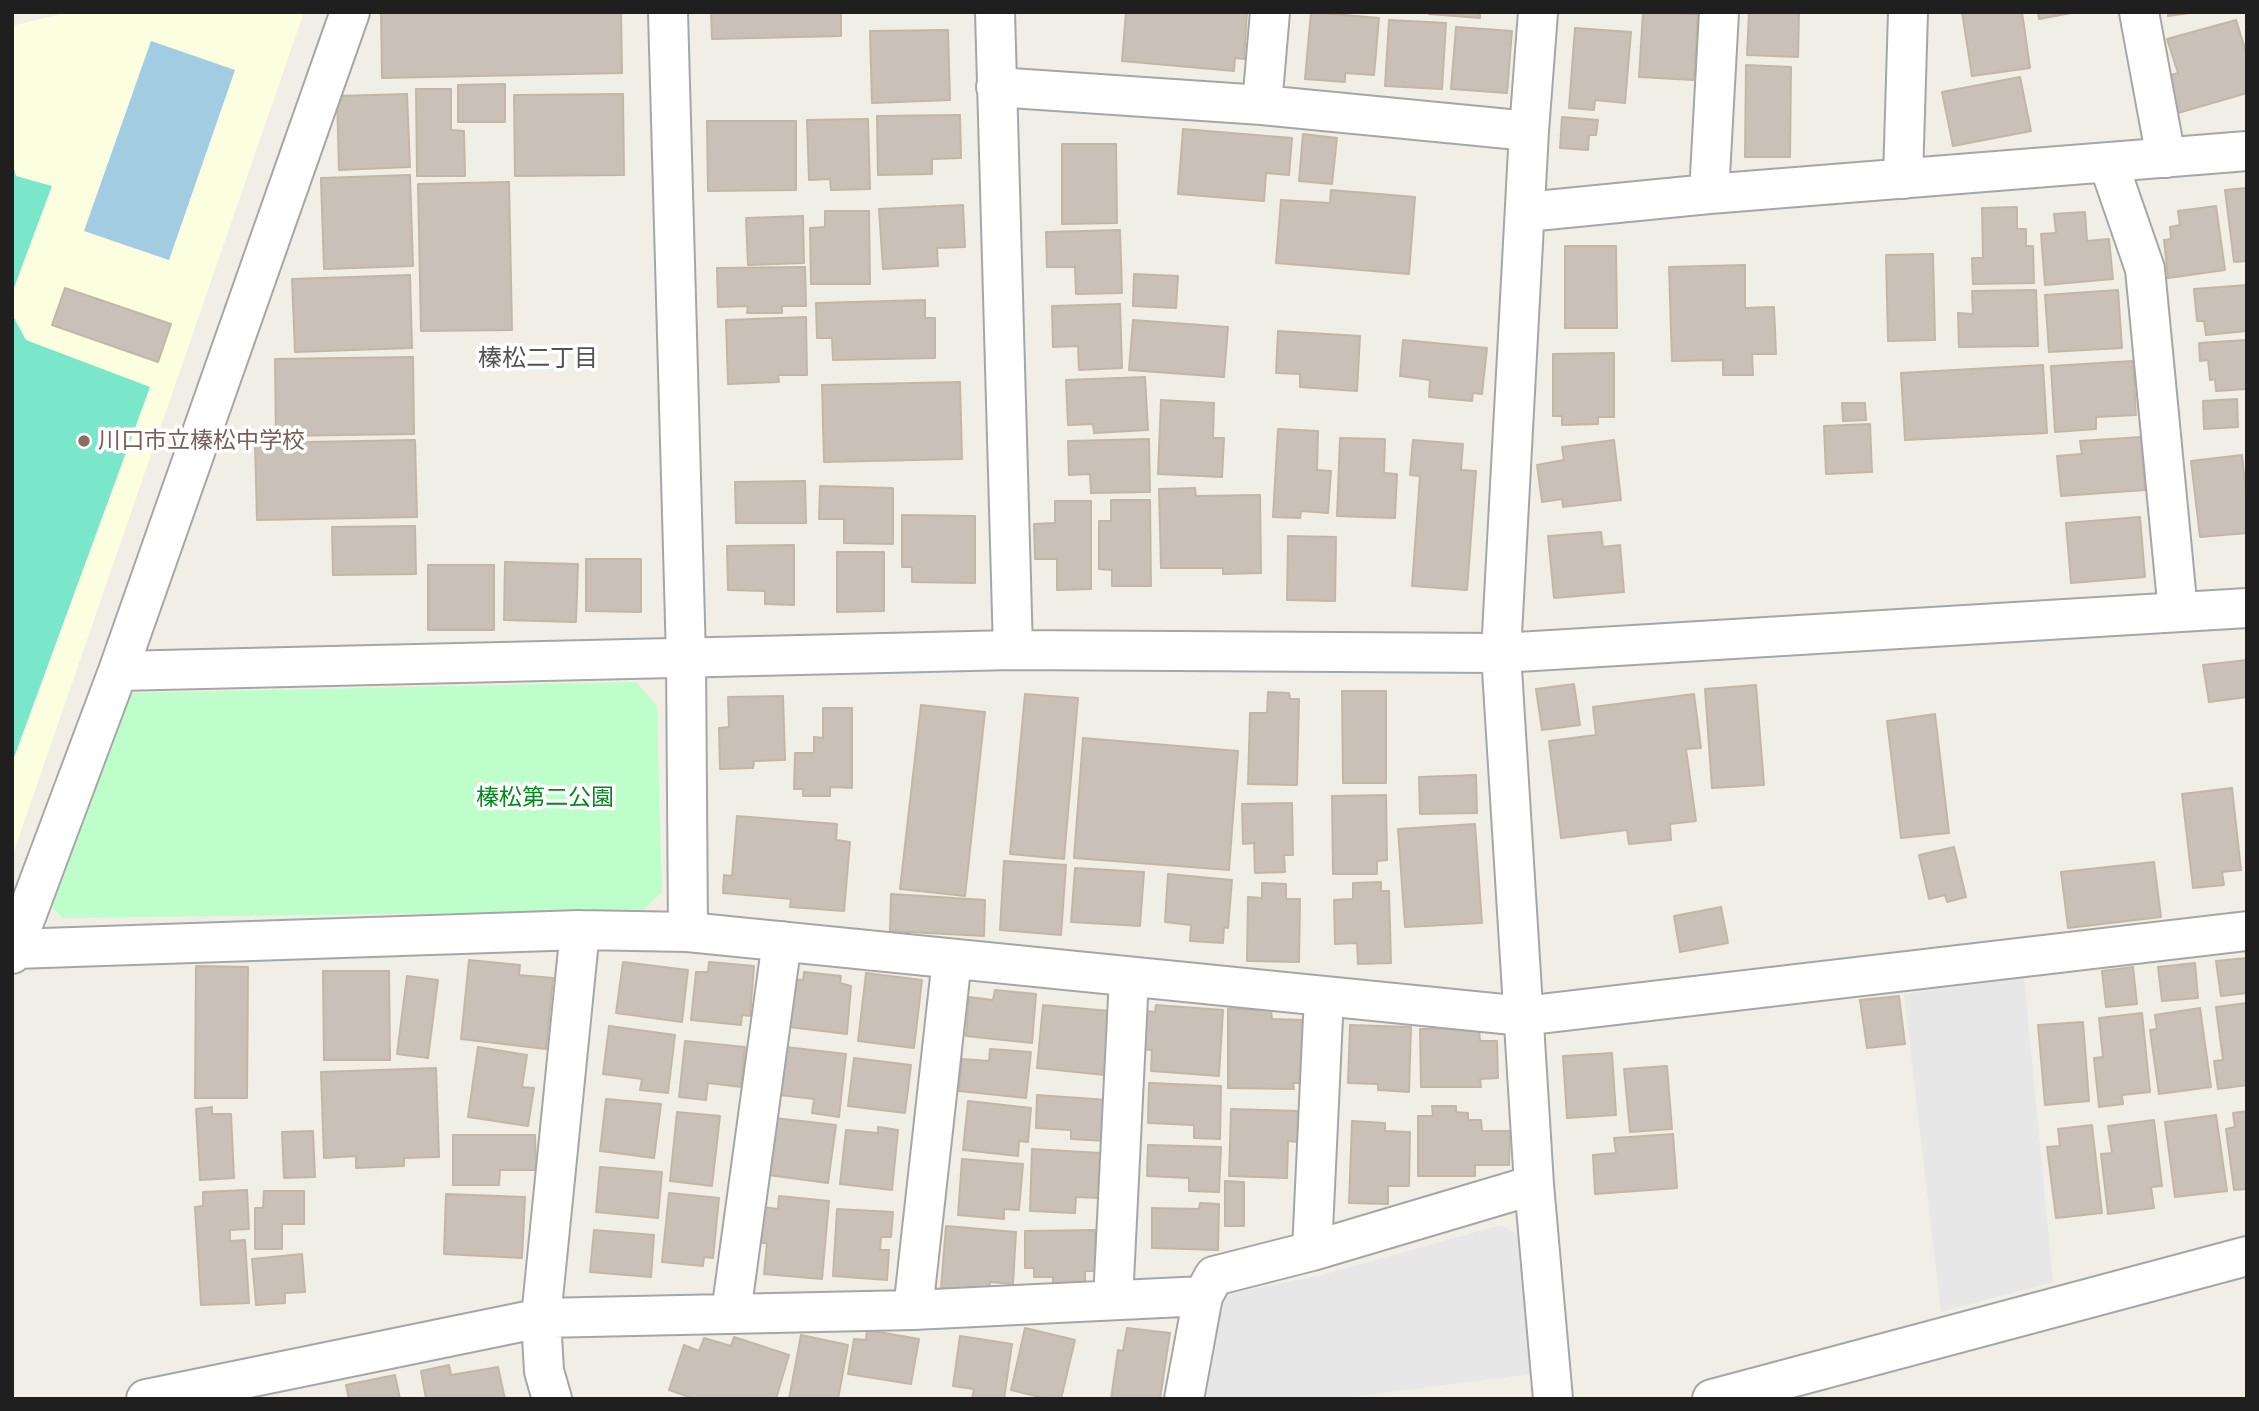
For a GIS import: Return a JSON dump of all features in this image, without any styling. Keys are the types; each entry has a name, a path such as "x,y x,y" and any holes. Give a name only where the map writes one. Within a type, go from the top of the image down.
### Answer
{"street":[{"path":"350,12 118,671 13,951 580,930 688,932 1523,1016 2247,931"},
{"path":"668,12 686,657 688,932"},
{"path":"995,12 1013,650"},
{"path":"1262,105 1270,12"},
{"path":"1538,12 1529,131 1501,653 1534,1185 1553,1399"},
{"path":"1709,194 1719,12"},
{"path":"1903,179 1908,12"},
{"path":"2138,12 2166,158"},
{"path":"996,87 1262,105 1529,131"},
{"path":"1525,212 1709,194 2247,151"},
{"path":"2108,162 2145,269 2178,612"},
{"path":"118,671 1013,650 1501,653 2247,608"},
{"path":"552,1399 544,1371 541,1318 580,930"},
{"path":"731,1313 782,942"},
{"path":"913,1310 952,959"},
{"path":"1114,1300 1129,977"},
{"path":"1312,1251 1324,996"},
{"path":"1184,1399 1203,1296 1214,1276 1312,1251 1534,1185"},
{"path":"1717,1398 2247,1256"},
{"path":"146,1399 541,1318 913,1310 1203,1296"}],"shaded area":[{"name":"川口市立榛松中学校","path":"69,12 304,12 12,857 12,26"},
{"path":"2024,978 2053,1282 1941,1312 1904,994"},
{"path":"1501,1225 1521,1236 1532,1374 1335,1399 1202,1399 1215,1341 1216,1307 1225,1294 1315,1277"}],"green space":[{"path":"12,161 16,176 52,186 12,293"},
{"path":"12,314 26,340 150,387 12,763"},
{"name":"榛松第二公園","path":"636,682 657,706 662,892 642,911 63,918 50,905 131,693"}],"water":[{"path":"151,41 235,70 169,260 84,231"}],"building":[{"path":"381,12 621,12 622,73 382,78"},
{"path":"711,12 841,12 841,36 712,39"},
{"path":"1126,12 1247,12 1244,59 1235,58 1234,71 1122,61"},
{"path":"1311,12 1379,18 1374,75 1345,73 1345,82 1305,79"},
{"path":"1480,12 1480,18 1429,14"},
{"path":"1643,12 1698,14 1694,80 1639,77"},
{"path":"1749,12 1799,12 1798,57 1747,55"},
{"path":"1962,12 2022,12 2030,68 1972,76"},
{"path":"2038,12 2077,12 2039,19"},
{"path":"2168,12 2196,12 2168,16"},
{"path":"1389,20 1446,23 1442,89 1385,86"},
{"path":"2236,20 2247,55 2247,93 2178,113 2168,76 2178,73 2167,39"},
{"path":"1456,27 1512,31 1507,93 1451,89"},
{"path":"1575,28 1631,32 1625,103 1595,100 1594,110 1569,108"},
{"path":"948,30 950,100 872,103 870,31"},
{"path":"1746,65 1791,67 1790,157 1745,157"},
{"path":"2020,77 2031,131 1953,146 1942,92"},
{"path":"505,84 505,122 458,122 458,85"},
{"path":"416,89 451,89 451,130 464,131 465,176 417,176"},
{"path":"407,94 410,167 339,170 337,96"},
{"path":"623,94 624,175 515,176 514,95"},
{"path":"960,115 961,158 932,159 932,174 878,175 877,116"},
{"path":"1562,117 1598,120 1596,135 1589,135 1588,150 1560,148"},
{"path":"868,119 870,189 831,190 830,179 809,180 807,120"},
{"path":"707,121 796,121 796,190 708,191"},
{"path":"1183,129 1292,138 1289,175 1266,173 1264,201 1178,194"},
{"path":"1303,134 1337,138 1332,184 1299,181"},
{"path":"1062,144 1116,144 1117,223 1062,224"},
{"path":"410,175 413,266 324,269 321,178"},
{"path":"509,182 512,330 421,331 418,184"},
{"path":"2247,188 2247,261 2234,262 2225,190"},
{"path":"1331,190 1415,197 1409,274 1276,263 1281,200 1330,203"},
{"path":"963,205 965,247 937,248 938,266 883,269 879,209"},
{"path":"2216,206 2225,270 2168,278 2164,240 2171,239 2170,227 2180,225 2178,211"},
{"path":"2017,207 2017,229 2026,229 2026,246 2033,246 2034,283 1973,284 1972,258 1983,258 1982,208"},
{"path":"825,211 869,211 870,284 811,284 810,228 825,227"},
{"path":"2085,212 2087,241 2109,239 2113,279 2045,285 2041,234 2056,233 2054,214"},
{"path":"803,216 804,263 748,265 746,218"},
{"path":"1120,230 1122,293 1076,294 1075,267 1047,267 1046,232"},
{"path":"1565,246 1616,246 1617,328 1565,328"},
{"path":"1933,254 1935,340 1888,341 1886,255"},
{"path":"1745,265 1745,308 1774,307 1776,354 1752,354 1753,375 1723,375 1723,360 1672,361 1669,267"},
{"path":"805,267 806,306 782,306 782,313 747,313 748,306 718,307 717,268"},
{"path":"1134,274 1178,276 1176,308 1133,306"},
{"path":"410,275 412,348 295,352 292,279"},
{"path":"2247,285 2247,331 2206,335 2204,321 2197,321 2194,289"},
{"path":"65,288 171,324 158,362 52,325"},
{"path":"2036,290 2038,346 1959,347 1958,313 1973,314 1972,291"},
{"path":"2118,290 2122,348 2049,352 2045,295"},
{"path":"925,300 925,318 935,318 935,358 833,360 832,338 817,338 816,303"},
{"path":"1120,304 1122,368 1079,370 1078,346 1053,347 1052,306"},
{"path":"806,317 807,375 778,375 779,382 728,384 726,320"},
{"path":"1133,320 1228,327 1224,377 1129,370"},
{"path":"1278,331 1360,336 1357,391 1300,387 1300,374 1276,373"},
{"path":"1403,340 1487,348 1482,394 1473,393 1472,401 1429,397 1430,380 1400,376"},
{"path":"2247,340 2247,389 2216,391 2215,379 2210,380 2208,360 2200,361 2199,343"},
{"path":"1614,353 1614,417 1598,417 1598,424 1562,425 1562,416 1553,416 1553,354"},
{"path":"413,357 414,434 276,436 275,359"},
{"path":"2133,361 2136,415 2096,417 2096,429 2055,432 2051,366"},
{"path":"2043,365 2047,433 1905,440 1901,373"},
{"path":"1145,377 1148,430 1094,433 1093,424 1068,425 1066,380"},
{"path":"960,382 962,459 824,462 822,385"},
{"path":"2237,399 2238,427 2204,429 2203,401"},
{"path":"1161,400 1214,403 1213,438 1224,438 1222,477 1158,474"},
{"path":"1842,403 1865,403 1866,420 1843,421"},
{"path":"1870,424 1872,472 1826,474 1824,426"},
{"path":"1278,429 1318,431 1317,470 1331,471 1328,513 1301,511 1300,518 1273,517"},
{"path":"2141,437 2145,490 2061,496 2057,456 2082,454 2080,441"},
{"path":"1340,438 1385,439 1384,473 1397,474 1395,518 1337,516"},
{"path":"1149,439 1150,492 1091,493 1090,474 1069,475 1068,441"},
{"path":"415,440 417,517 257,520 255,443"},
{"path":"1413,440 1463,444 1461,470 1476,471 1467,590 1412,586 1420,476 1410,475"},
{"path":"1614,440 1621,500 1563,507 1562,499 1542,502 1537,465 1564,460 1562,447"},
{"path":"2242,455 2247,533 2200,537 2191,461"},
{"path":"805,481 806,523 736,523 735,482"},
{"path":"820,486 893,488 893,544 844,543 844,519 819,519"},
{"path":"1195,488 1196,496 1260,495 1261,573 1223,574 1223,568 1161,568 1159,489"},
{"path":"1111,500 1150,500 1151,586 1112,586 1112,570 1099,569 1099,521 1111,521"},
{"path":"1055,501 1091,501 1091,589 1057,590 1057,559 1035,559 1034,524 1055,523"},
{"path":"902,515 975,516 975,583 912,582 912,567 902,567"},
{"path":"2140,517 2145,577 2071,583 2066,523"},
{"path":"415,526 416,574 333,575 332,527"},
{"path":"1601,532 1603,547 1620,545 1624,592 1554,598 1548,536"},
{"path":"1288,536 1336,537 1335,601 1287,600"},
{"path":"794,545 794,605 765,604 765,591 728,590 727,546"},
{"path":"837,552 884,552 884,611 837,612"},
{"path":"586,559 641,559 641,612 586,611"},
{"path":"505,562 578,564 576,622 504,620"},
{"path":"428,565 494,565 494,630 428,630"},
{"path":"2247,660 2247,697 2209,702 2203,665"},
{"path":"1574,684 1580,725 1542,730 1536,689"},
{"path":"1756,685 1764,785 1712,788 1705,689"},
{"path":"1342,691 1386,691 1386,783 1343,783"},
{"path":"1268,692 1289,693 1290,699 1299,699 1297,785 1248,784 1250,713 1267,713"},
{"path":"1025,694 1078,698 1064,859 1010,854"},
{"path":"1694,694 1701,748 1686,749 1696,821 1670,824 1671,840 1629,844 1627,830 1561,838 1549,741 1596,735 1593,707"},
{"path":"783,696 785,760 754,761 753,768 720,769 719,728 729,727 728,697"},
{"path":"921,705 985,712 965,896 900,889"},
{"path":"823,708 852,708 852,788 830,787 830,796 803,796 803,789 794,789 795,753 814,753 814,737 823,738"},
{"path":"1935,714 1949,833 1901,838 1887,721"},
{"path":"1083,738 1238,751 1229,870 1074,858"},
{"path":"1476,775 1477,813 1420,814 1419,777"},
{"path":"2232,788 2241,870 2222,872 2224,885 2193,888 2182,794"},
{"path":"1386,795 1387,860 1377,861 1377,874 1333,874 1332,796"},
{"path":"1292,803 1293,855 1284,855 1285,872 1255,873 1254,843 1243,844 1242,804"},
{"path":"737,816 837,824 836,840 850,842 844,911 790,907 791,899 723,893 724,875 732,876"},
{"path":"1475,824 1482,923 1405,927 1398,829"},
{"path":"1954,847 1966,897 1947,902 1945,895 1929,899 1919,855"},
{"path":"1004,861 1066,865 1061,935 1000,930"},
{"path":"2154,862 2161,917 2068,928 2061,872"},
{"path":"1075,868 1144,872 1140,926 1071,922"},
{"path":"1168,874 1232,880 1228,928 1224,927 1223,943 1190,941 1191,925 1165,922"},
{"path":"1381,882 1381,891 1389,891 1391,963 1358,964 1357,943 1335,944 1334,900 1353,899 1353,883"},
{"path":"1262,883 1286,884 1286,899 1300,899 1299,962 1247,961 1248,897 1262,898"},
{"path":"891,894 985,900 984,936 890,931"},
{"path":"1721,907 1728,943 1680,952 1674,916"},
{"path":"2247,958 2247,993 2221,996 2216,961"},
{"path":"469,960 520,965 519,975 553,978 546,1049 461,1039"},
{"path":"623,962 688,970 682,1022 616,1013"},
{"path":"709,962 754,966 750,1016 742,1015 741,1025 691,1020 696,972 708,972"},
{"path":"2195,963 2198,998 2162,1001 2158,967"},
{"path":"196,966 248,967 247,1098 195,1098"},
{"path":"2133,967 2137,1004 2106,1007 2102,971"},
{"path":"323,971 389,971 390,1060 324,1060"},
{"path":"804,972 841,976 840,983 851,986 847,1034 789,1027 794,979 803,980"},
{"path":"866,973 922,980 914,1048 858,1041"},
{"path":"407,976 438,980 428,1058 397,1054"},
{"path":"995,990 1036,994 1032,1043 966,1036 969,997 993,1000"},
{"path":"1899,996 1905,1044 1867,1048 1860,1000"},
{"path":"2247,1003 2247,1085 2218,1089 2214,1061 2223,1060 2216,1007"},
{"path":"1043,1005 1110,1011 1105,1075 1037,1068"},
{"path":"1156,1005 1223,1010 1219,1076 1151,1071 1152,1050 1142,1049 1145,1011 1155,1012"},
{"path":"2200,1008 2211,1087 2159,1094 2150,1030 2157,1029 2155,1015"},
{"path":"1228,1009 1271,1010 1272,1019 1304,1020 1304,1083 1293,1083 1294,1089 1228,1088"},
{"path":"2142,1013 2150,1092 2122,1095 2123,1104 2099,1107 2094,1058 2103,1057 2099,1018"},
{"path":"2083,1022 2089,1101 2045,1105 2038,1025"},
{"path":"1350,1025 1411,1027 1409,1092 1378,1090 1378,1084 1348,1083"},
{"path":"609,1026 675,1035 668,1093 640,1090 642,1079 603,1074"},
{"path":"1479,1028 1480,1041 1497,1041 1498,1078 1480,1079 1481,1087 1421,1087 1420,1029"},
{"path":"685,1041 745,1047 741,1087 708,1083 706,1100 679,1097"},
{"path":"478,1047 527,1055 522,1087 534,1088 528,1126 468,1117"},
{"path":"786,1047 846,1054 839,1117 812,1113 814,1099 780,1095"},
{"path":"990,1049 1031,1052 1026,1098 959,1091 962,1059 989,1061"},
{"path":"1612,1053 1616,1115 1567,1118 1563,1056"},
{"path":"854,1058 911,1065 905,1113 848,1106"},
{"path":"1667,1066 1672,1129 1630,1132 1624,1069"},
{"path":"436,1068 439,1157 404,1158 404,1166 356,1168 356,1156 324,1158 321,1072"},
{"path":"1149,1083 1221,1086 1220,1139 1194,1138 1194,1125 1148,1123"},
{"path":"1037,1095 1108,1100 1106,1141 1071,1139 1071,1130 1036,1128"},
{"path":"606,1099 661,1104 654,1158 600,1151"},
{"path":"968,1101 1031,1108 1028,1142 1019,1141 1018,1156 963,1150"},
{"path":"1432,1106 1456,1106 1456,1112 1468,1113 1468,1120 1481,1120 1482,1131 1510,1131 1509,1165 1475,1165 1475,1176 1418,1176 1418,1116 1433,1116"},
{"path":"212,1107 212,1114 231,1114 234,1178 200,1180 196,1109"},
{"path":"1231,1109 1300,1111 1299,1142 1288,1141 1287,1178 1229,1176"},
{"path":"2247,1111 2247,1189 2234,1190 2226,1129 2235,1127 2233,1113"},
{"path":"677,1112 720,1116 712,1186 670,1181"},
{"path":"2216,1115 2227,1191 2175,1197 2165,1122"},
{"path":"775,1118 836,1125 828,1183 768,1175"},
{"path":"2154,1120 2162,1186 2151,1187 2154,1208 2108,1214 2101,1154 2112,1153 2108,1126"},
{"path":"1352,1121 1385,1123 1385,1131 1410,1132 1409,1186 1388,1186 1388,1204 1349,1203"},
{"path":"2092,1125 2102,1213 2056,1218 2047,1147 2060,1146 2058,1129"},
{"path":"878,1127 898,1130 892,1190 840,1184 846,1130 878,1133"},
{"path":"313,1131 315,1177 284,1178 282,1132"},
{"path":"1673,1134 1677,1188 1595,1194 1593,1155 1616,1153 1614,1138"},
{"path":"453,1135 535,1135 536,1170 500,1170 499,1185 453,1185"},
{"path":"1148,1145 1221,1147 1219,1192 1189,1191 1189,1178 1147,1176"},
{"path":"1032,1149 1101,1153 1098,1198 1076,1197 1075,1213 1030,1211"},
{"path":"962,1159 1023,1164 1019,1210 1004,1209 1004,1219 958,1215"},
{"path":"600,1167 662,1172 658,1218 596,1212"},
{"path":"1225,1181 1244,1182 1244,1226 1225,1226"},
{"path":"247,1190 249,1229 230,1230 230,1241 245,1240 249,1303 201,1305 195,1207 203,1206 203,1192"},
{"path":"264,1191 304,1191 304,1224 282,1224 282,1249 255,1249 255,1208 263,1208"},
{"path":"669,1193 719,1198 713,1258 704,1257 703,1266 662,1262"},
{"path":"446,1194 525,1197 522,1258 444,1254"},
{"path":"779,1196 829,1201 822,1279 764,1274 767,1243 760,1243 763,1207 778,1209"},
{"path":"1200,1203 1219,1204 1218,1250 1152,1248 1152,1208 1199,1209"},
{"path":"837,1209 893,1212 891,1237 881,1237 880,1250 889,1250 887,1280 833,1276"},
{"path":"946,1226 1016,1232 1013,1284 990,1282 989,1291 941,1288"},
{"path":"594,1230 654,1235 651,1277 590,1272"},
{"path":"1095,1230 1095,1271 1085,1271 1085,1284 1053,1283 1053,1277 1034,1277 1034,1268 1025,1268 1025,1231"},
{"path":"302,1254 305,1292 285,1293 285,1303 256,1305 252,1259"},
{"path":"1025,1328 1075,1340 1061,1399 1048,1399 1011,1390"},
{"path":"1127,1328 1170,1333 1160,1399 1111,1399 1118,1350 1123,1351"},
{"path":"867,1330 919,1339 911,1384 848,1374 854,1339 866,1340"},
{"path":"801,1335 848,1345 838,1399 789,1399"},
{"path":"960,1336 1012,1344 1004,1399 972,1399 974,1389 953,1386"},
{"path":"734,1337 789,1355 776,1399 695,1399 669,1390 684,1345 699,1351 704,1338 731,1346"},
{"path":"449,1365 451,1375 498,1367 505,1399 426,1399 421,1371"},
{"path":"395,1375 400,1399 349,1399 346,1385"}],"place":[{"name":"川口市立榛松中学校","path":"84,441"}],"district":[{"name":"榛松二丁目","path":"538,359"}]}
